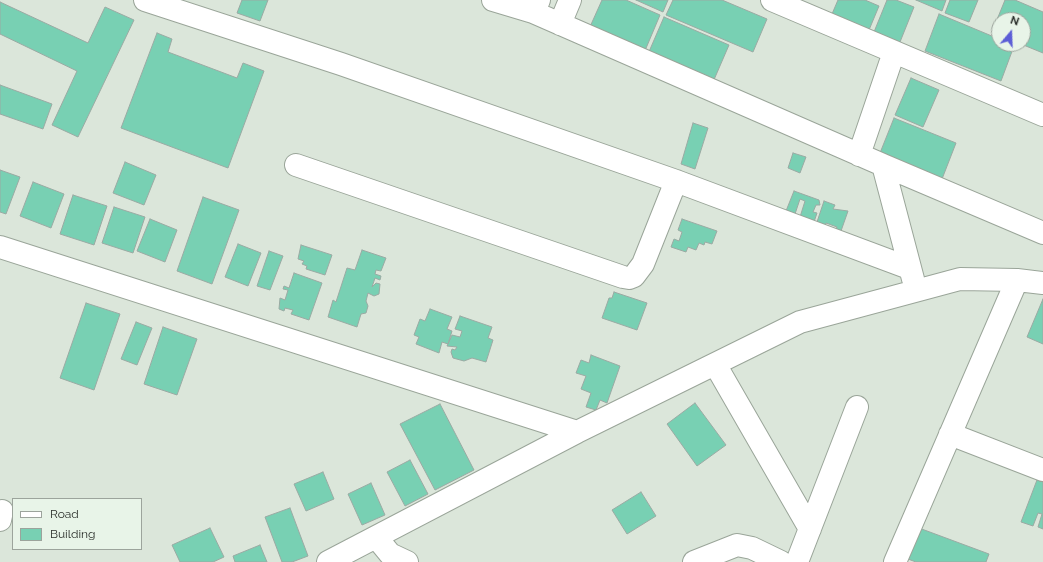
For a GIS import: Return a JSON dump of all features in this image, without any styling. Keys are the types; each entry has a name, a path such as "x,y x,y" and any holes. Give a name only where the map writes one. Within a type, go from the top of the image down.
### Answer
{"street":[{"path":"145,0 341,64 676,181 909,268"},
{"path":"492,0 536,6 560,24 1043,234"},
{"path":"560,24 570,0"},
{"path":"772,0 814,8 894,52 1043,115"},
{"path":"859,155 894,52"},
{"path":"296,165 629,278 634,276 643,264 676,181"},
{"path":"883,165 909,268 918,290"},
{"path":"0,247 577,432"},
{"path":"328,562 577,432 800,322 960,279 1017,280 1043,283"},
{"path":"895,562 1017,280"},
{"path":"715,364 810,529"},
{"path":"797,562 857,407"},
{"path":"950,434 1043,470"},
{"path":"376,537 390,554 407,562"},
{"path":"694,562 729,546 737,545 752,548 781,562"}],"building":[{"path":"242,0 268,0 260,21 237,13"},
{"path":"602,0 626,0 660,15 644,53 589,29"},
{"path":"636,0 668,0 663,12"},
{"path":"673,0 722,0 767,19 753,52 666,15"},
{"path":"838,0 865,0 879,6 869,30 832,14"},
{"path":"887,0 896,0 914,7 900,42 874,32"},
{"path":"916,0 946,0 942,11"},
{"path":"950,0 978,0 969,22 945,13"},
{"path":"1005,0 1015,0 1043,12 1043,53 1031,48 1031,12 1000,12"},
{"path":"0,2 88,43 105,7 134,20 78,137 52,125 77,71 0,34"},
{"path":"939,14 991,36 991,52 1012,52 1001,81 925,51"},
{"path":"664,17 729,45 713,82 648,54"},
{"path":"157,33 172,39 168,52 237,78 243,63 264,71 228,168 121,128"},
{"path":"911,78 939,90 923,127 895,115"},
{"path":"0,85 52,104 43,129 0,114"},
{"path":"894,118 956,143 942,179 880,153"},
{"path":"693,123 708,128 695,169 681,164"},
{"path":"793,153 806,157 800,173 788,168"},
{"path":"125,162 156,175 144,205 113,193"},
{"path":"0,170 20,177 6,214 0,212"},
{"path":"33,182 64,194 51,228 20,216"},
{"path":"794,191 819,200 820,205 816,205 813,212 817,213 814,222 800,217 805,201 800,199 795,214 786,211"},
{"path":"73,195 107,206 94,245 60,234"},
{"path":"203,197 239,210 212,284 177,271"},
{"path":"824,201 835,205 833,209 848,211 841,231 836,229 837,227 826,223 824,228 819,226 820,223 817,222"},
{"path":"114,207 145,217 133,253 102,243"},
{"path":"150,219 177,230 165,262 137,251"},
{"path":"682,219 717,231 712,244 705,242 704,245 699,243 696,250 688,247 686,252 671,247 674,239 679,241 682,232 678,230"},
{"path":"238,244 261,253 248,286 225,277"},
{"path":"301,245 332,255 325,275 306,269 307,266 302,264 304,261 298,259"},
{"path":"362,250 386,258 381,271 376,270 375,274 381,276 380,280 375,278 372,287 376,283 380,284 379,294 374,296 368,293 366,301 368,306 366,313 361,314 357,327 328,317 333,300 336,302 347,268 355,270"},
{"path":"269,251 283,256 270,290 257,286"},
{"path":"294,273 322,283 309,320 291,314 293,310 285,308 284,311 279,309 280,298 285,300 288,290 283,289 284,286 289,288"},
{"path":"614,292 647,303 637,330 602,318 609,298 612,298"},
{"path":"1043,299 1043,344 1027,337"},
{"path":"86,303 120,314 94,390 60,378"},
{"path":"430,309 452,317 447,329 452,331 448,344 442,342 439,353 416,344 419,337 414,335 420,319 425,321"},
{"path":"460,316 492,327 488,338 493,340 486,362 472,358 464,361 453,358 451,352 452,349 455,350 457,347 447,346 452,335 460,337 462,331 455,329"},
{"path":"136,322 152,328 137,365 121,359"},
{"path":"163,327 197,339 177,395 144,384"},
{"path":"591,355 620,366 607,403 600,400 596,410 586,407 591,393 581,389 586,376 576,373 581,360 589,363"},
{"path":"695,403 726,445 697,466 667,424"},
{"path":"440,404 474,470 435,490 400,424"},
{"path":"410,460 428,494 405,506 387,472"},
{"path":"323,472 334,499 306,511 294,484"},
{"path":"1037,480 1043,482 1043,529 1038,527 1042,514 1038,513 1033,526 1021,522"},
{"path":"371,483 385,515 362,525 348,494"},
{"path":"641,492 656,516 627,534 612,510"},
{"path":"290,508 308,556 292,562 282,562 265,517"},
{"path":"210,528 224,557 213,562 180,562 172,545"},
{"path":"919,528 989,554 986,562 916,562 908,559"},
{"path":"260,545 267,562 235,562 233,556"}]}
